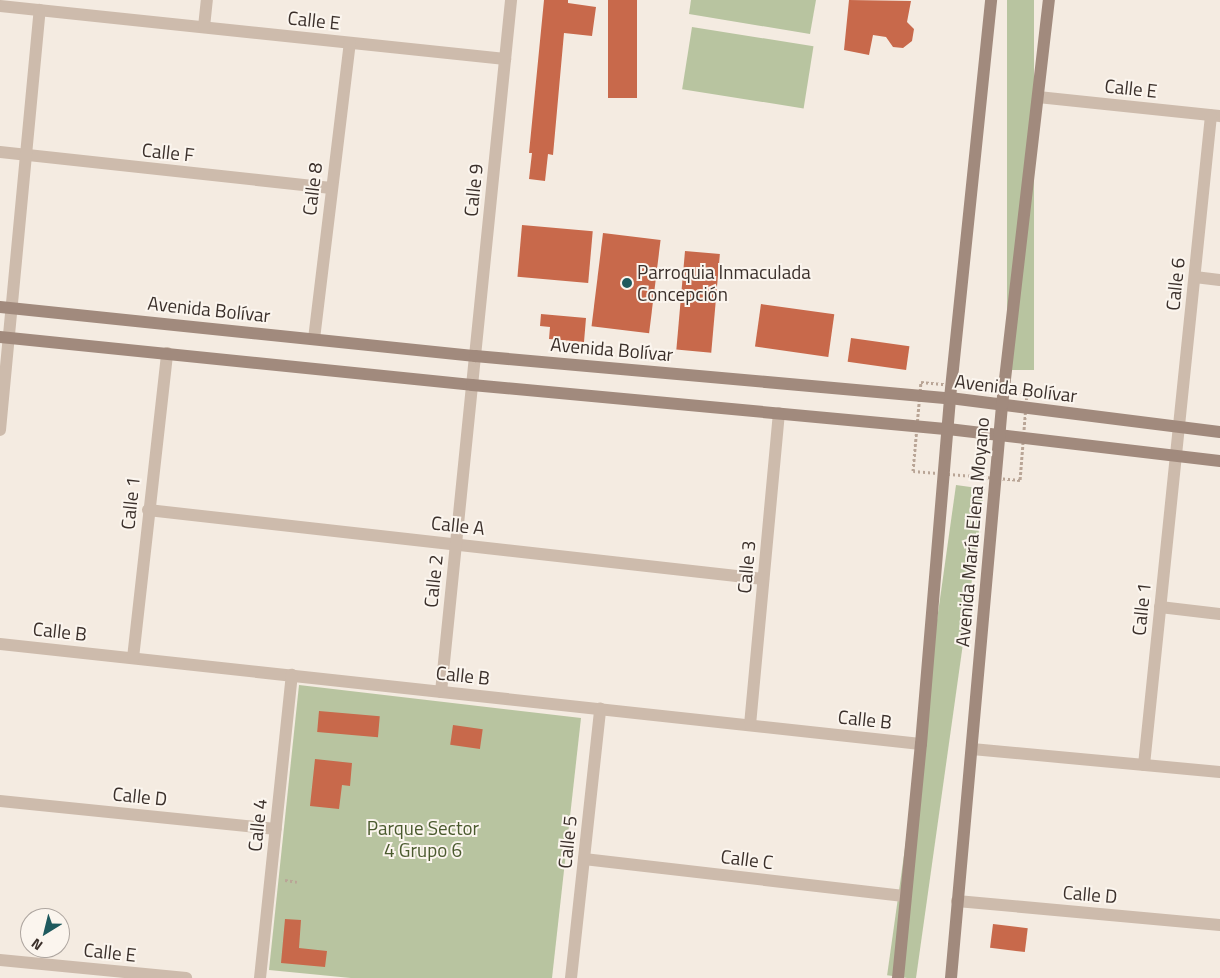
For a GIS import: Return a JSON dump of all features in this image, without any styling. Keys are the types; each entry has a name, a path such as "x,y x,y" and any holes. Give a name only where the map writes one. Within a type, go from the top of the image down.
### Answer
{"street":[{"path":"204,27 207,0"},
{"name":"Calle 9","path":"472,385 511,0"},
{"name":"Avenida María Elena Moyano","path":"898,978 922,744 950,398 991,0"},
{"name":"Avenida María Elena Moyano","path":"951,978 1002,405 1049,0"},
{"name":"Calle E","path":"0,6 505,59"},
{"path":"0,430 6,307 26,155 40,10"},
{"name":"Calle 8","path":"314,339 350,43"},
{"name":"Calle E","path":"1038,96 1216,116"},
{"name":"Calle 6","path":"1176,457 1194,277 1216,116"},
{"name":"Calle F","path":"0,152 331,188"},
{"path":"1194,277 1220,280"},
{"name":"Avenida Bolívar","path":"6,307 475,356 950,398 1220,432"},
{"path":"4,338 472,385 948,428 1220,461"},
{"name":"Calle 1","path":"133,658 167,353"},
{"name":"Calle 2","path":"441,692 472,385"},
{"name":"Calle 3","path":"750,726 779,413"},
{"name":"Calle 1","path":"1144,765 1176,457"},
{"name":"Calle A","path":"148,510 763,579"},
{"path":"1160,607 1220,614"},
{"name":"Calle B","path":"0,644 922,744"},
{"name":"Calle 4","path":"260,978 292,675"},
{"name":"Calle 5","path":"571,978 600,709"},
{"path":"972,749 1220,772"},
{"name":"Calle D","path":"0,801 276,829"},
{"name":"Calle C","path":"584,860 906,896"},
{"name":"Calle D","path":"957,901 1220,925"},
{"name":"Calle E","path":"0,960 108,974 186,978"}],"path":[{"path":"282,879 297,882"}],"green space":[{"path":"691,0 816,0 810,34 689,14"},
{"path":"1007,0 1034,0 1034,370 1007,370"},
{"path":"692,27 813,46 804,108 682,89"},
{"path":"956,485 985,489 916,978 887,975"},
{"name":"Parque Sector 4 Grupo 6","path":"299,685 581,718 552,978 351,978 269,970"}],"building":[{"path":"544,0 568,0 568,3 596,7 592,36 564,33 553,155 548,154 545,181 529,179 532,153 529,153"},
{"path":"608,0 637,0 637,98 608,98"},
{"path":"849,0 911,1 907,22 914,29 912,41 903,48 893,47 886,37 873,35 869,55 844,50"},
{"path":"522,225 593,231 588,283 517,277"},
{"name":"Parroquia Inmaculada Concepción","path":"603,233 661,240 649,333 592,326"},
{"path":"685,251 720,254 711,353 676,350"},
{"path":"761,304 834,314 828,357 755,347"},
{"path":"541,314 586,318 584,342 549,339 550,327 540,326"},
{"path":"851,338 909,346 906,370 848,362"},
{"path":"319,711 380,716 378,737 317,732"},
{"path":"453,725 483,729 480,749 450,745"},
{"path":"315,759 352,763 350,786 342,785 339,809 310,806"},
{"path":"285,919 301,920 299,948 327,951 325,967 281,963"},
{"path":"993,924 1028,928 1025,952 990,948"}],"place":[{"name":"Parroquia Inmaculada Concepción","path":"627,283"}]}
